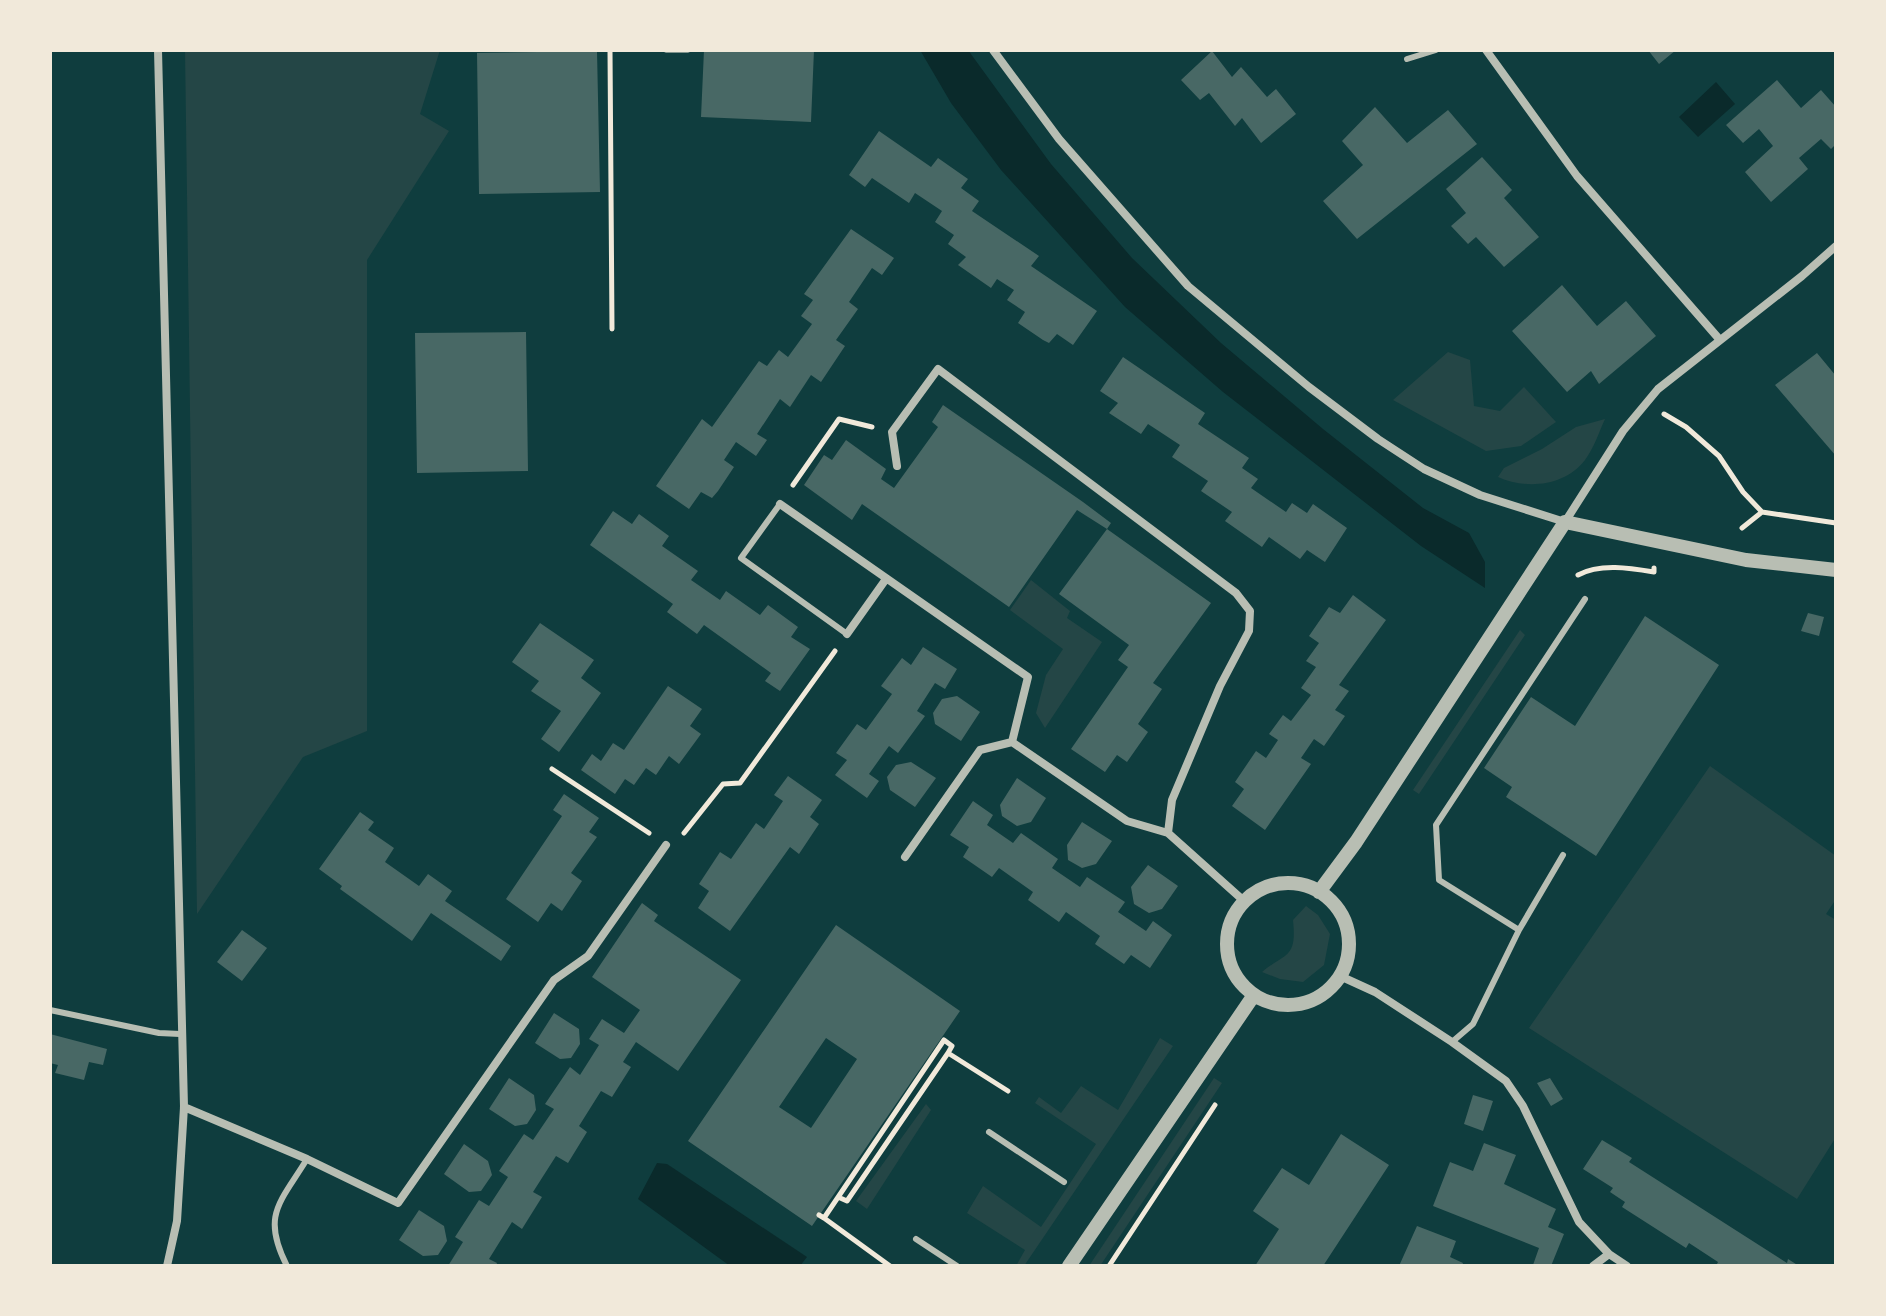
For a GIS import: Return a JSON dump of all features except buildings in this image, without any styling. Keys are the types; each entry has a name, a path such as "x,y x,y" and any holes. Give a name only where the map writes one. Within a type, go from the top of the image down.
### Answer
{"street":[{"path":"158,50 184,1107 177,1221 167,1266"},
{"path":"993,50 1059,139 1188,286 1309,387 1424,469 1480,495 1565,522 1746,560 1836,570"},
{"path":"1486,50 1577,176 1720,340"},
{"path":"1319,892 1356,842 1623,431 1658,389 1836,246"},
{"path":"897,466 892,432 938,369 1236,593 1250,611 1249,631 1220,686 1172,800 1168,833"},
{"path":"780,504 1028,677 1012,742"},
{"path":"847,634 886,579"},
{"path":"905,857 980,750 1012,742 1127,821 1168,833 1244,901"},
{"path":"184,1107 307,1159 398,1203 554,980 588,956 666,845"},
{"path":"1280,884 1304,885 1319,892 1334,904 1344,920 1349,939 1347,958 1340,976 1324,994 1301,1004 1276,1004 1254,995 1239,980 1229,960 1227,939 1232,918 1244,901 1257,891 1280,884"},
{"path":"1340,976 1375,992 1506,1081 1523,1106 1579,1222 1609,1254 1627,1266"},
{"path":"1069,1266 1254,995"},
{"path":"1593,1266 1609,1254"}],"lane":[{"path":"1407,59 1436,50"},
{"path":"780,504 741,558 847,634"},
{"path":"1519,930 1439,880 1436,825 1585,599"},
{"path":"1452,1042 1473,1024 1519,930 1563,855"},
{"path":"50,1010 159,1033 180,1034"},
{"path":"989,1132 1064,1182"},
{"path":"287,1266 272,1225 279,1203 307,1159"},
{"path":"916,1239 957,1266"}],"path":[{"path":"610,50 612,329"},
{"path":"666,50 688,50"},
{"path":"1646,403 1686,427 1719,456 1743,492 1762,512 1836,523"},
{"path":"780,504 839,419 892,432"},
{"path":"1742,528 1762,512"},
{"path":"1569,581 1582,573 1599,569 1654,572 1655,563"},
{"path":"552,769 666,845 682,836 723,784 740,783 847,634"},
{"path":"838,1197 847,1201 948,1053 952,1046 944,1040 822,1217 890,1266"},
{"path":"948,1053 1008,1091"},
{"path":"1109,1266 1221,1096"}],"shaded area":[{"path":"185,50 440,50 420,114 449,131 367,260 367,731 303,757 197,914"},
{"path":"920,50 968,50 1051,164 1132,258 1221,343 1323,429 1423,508 1469,533 1485,562 1485,588 1421,546 1223,392 1125,307 1001,170 951,103"},
{"path":"1716,82 1735,104 1698,137 1679,117"},
{"path":"1448,352 1470,360 1474,406 1500,411 1524,387 1556,422 1521,446 1486,451 1393,400"},
{"path":"1605,419 1585,460 1567,475 1533,484 1498,477 1504,468 1576,427"},
{"path":"1031,580 1070,611 1067,618 1102,642 1045,728 1036,713 1046,675 1063,649 1010,610"},
{"path":"1520,630 1525,635 1419,794 1413,790"},
{"path":"1710,766 1836,856 1836,899 1826,914 1836,920 1836,1137 1797,1199 1529,1028"},
{"path":"1306,906 1318,915 1330,934 1324,965 1303,982 1280,979 1262,972 1288,953 1293,942 1293,920"},
{"path":"1160,1038 1173,1046 1024,1266 1016,1266 1025,1250 967,1213 983,1186 1041,1227 1096,1144 1035,1103 1039,1097 1061,1113 1081,1086 1118,1110"},
{"path":"1214,1078 1222,1083 1100,1266 1089,1266"},
{"path":"926,1104 931,1110 867,1209 856,1201"},
{"path":"657,1163 667,1164 807,1257 800,1266 730,1266 638,1199"}]}
